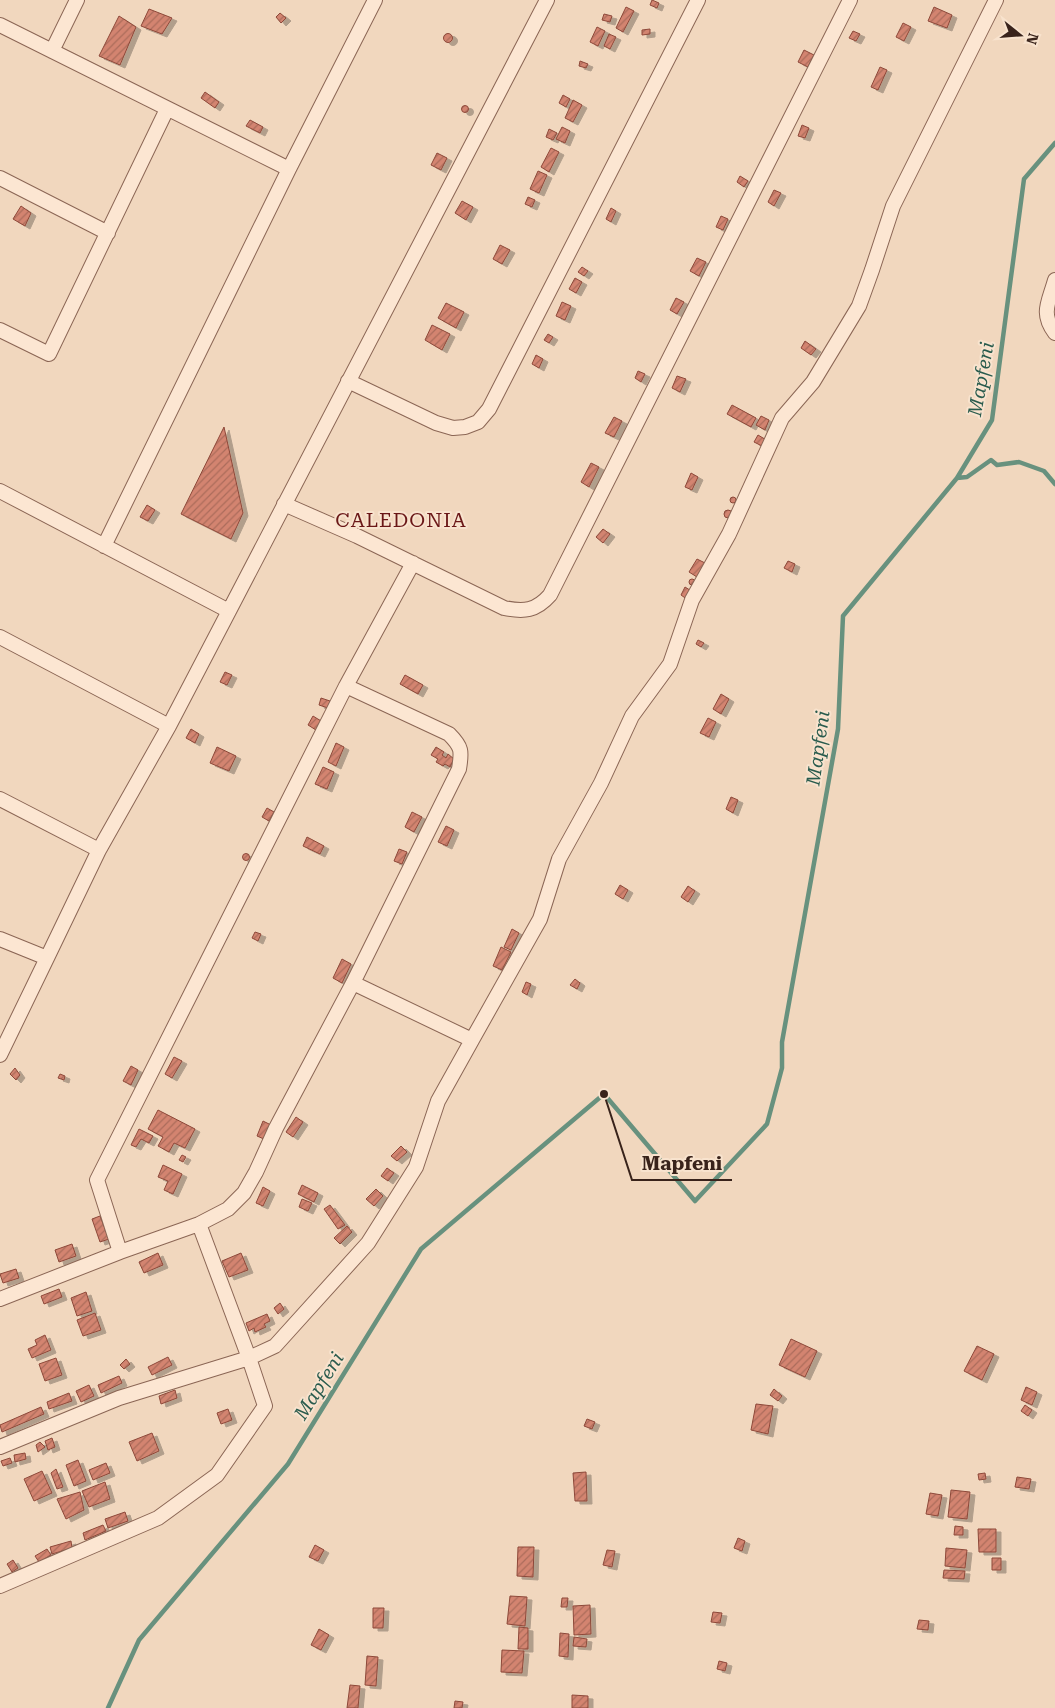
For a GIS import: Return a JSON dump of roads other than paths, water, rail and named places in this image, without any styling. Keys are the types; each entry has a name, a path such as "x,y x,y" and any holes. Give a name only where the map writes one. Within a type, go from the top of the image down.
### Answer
{"street":[{"path":"52,51 77,0"},
{"path":"104,546 289,169 375,0"},
{"path":"0,1055 99,850 170,726 228,611 547,0"},
{"path":"348,381 436,423 453,428 465,427 478,422 489,409 698,0"},
{"path":"284,504 357,536 504,608 517,611 527,610 542,604 550,596 850,0"},
{"path":"0,1447 119,1398 249,1358 276,1346 368,1243 416,1167 438,1101 540,919 559,859 601,783 632,716 670,664 692,600 729,534 782,418 813,382 859,306 892,206 996,0"},
{"path":"0,25 289,169"},
{"path":"0,330 49,354 167,109"},
{"path":"0,178 108,233"},
{"path":"1055,280 1046,315 1055,333"},
{"path":"0,491 228,611"},
{"path":"120,1252 97,1180 346,686 413,563"},
{"path":"0,637 170,726"},
{"path":"0,1299 120,1252 200,1224 228,1209 244,1194 276,1128 353,983 459,769 461,755 459,744 449,734 346,686"},
{"path":"0,799 99,850"},
{"path":"0,939 47,958"},
{"path":"353,983 472,1040"},
{"path":"0,1586 158,1518 217,1475 266,1406 200,1224"}],"waterway":[{"name":"Mapfeni","path":"108,1708 139,1640 288,1464 421,1249 604,1094 695,1201 767,1124 782,1068 782,1042 838,729 843,616 957,478 992,420 1024,179 1055,143"},
{"path":"957,478 967,477 991,460 997,465 1019,462 1044,471 1055,484"}],"place":[{"name":"Mapfeni","path":"604,1094"}],"district":[{"name":"CALEDONIA","path":"401,520"}]}
